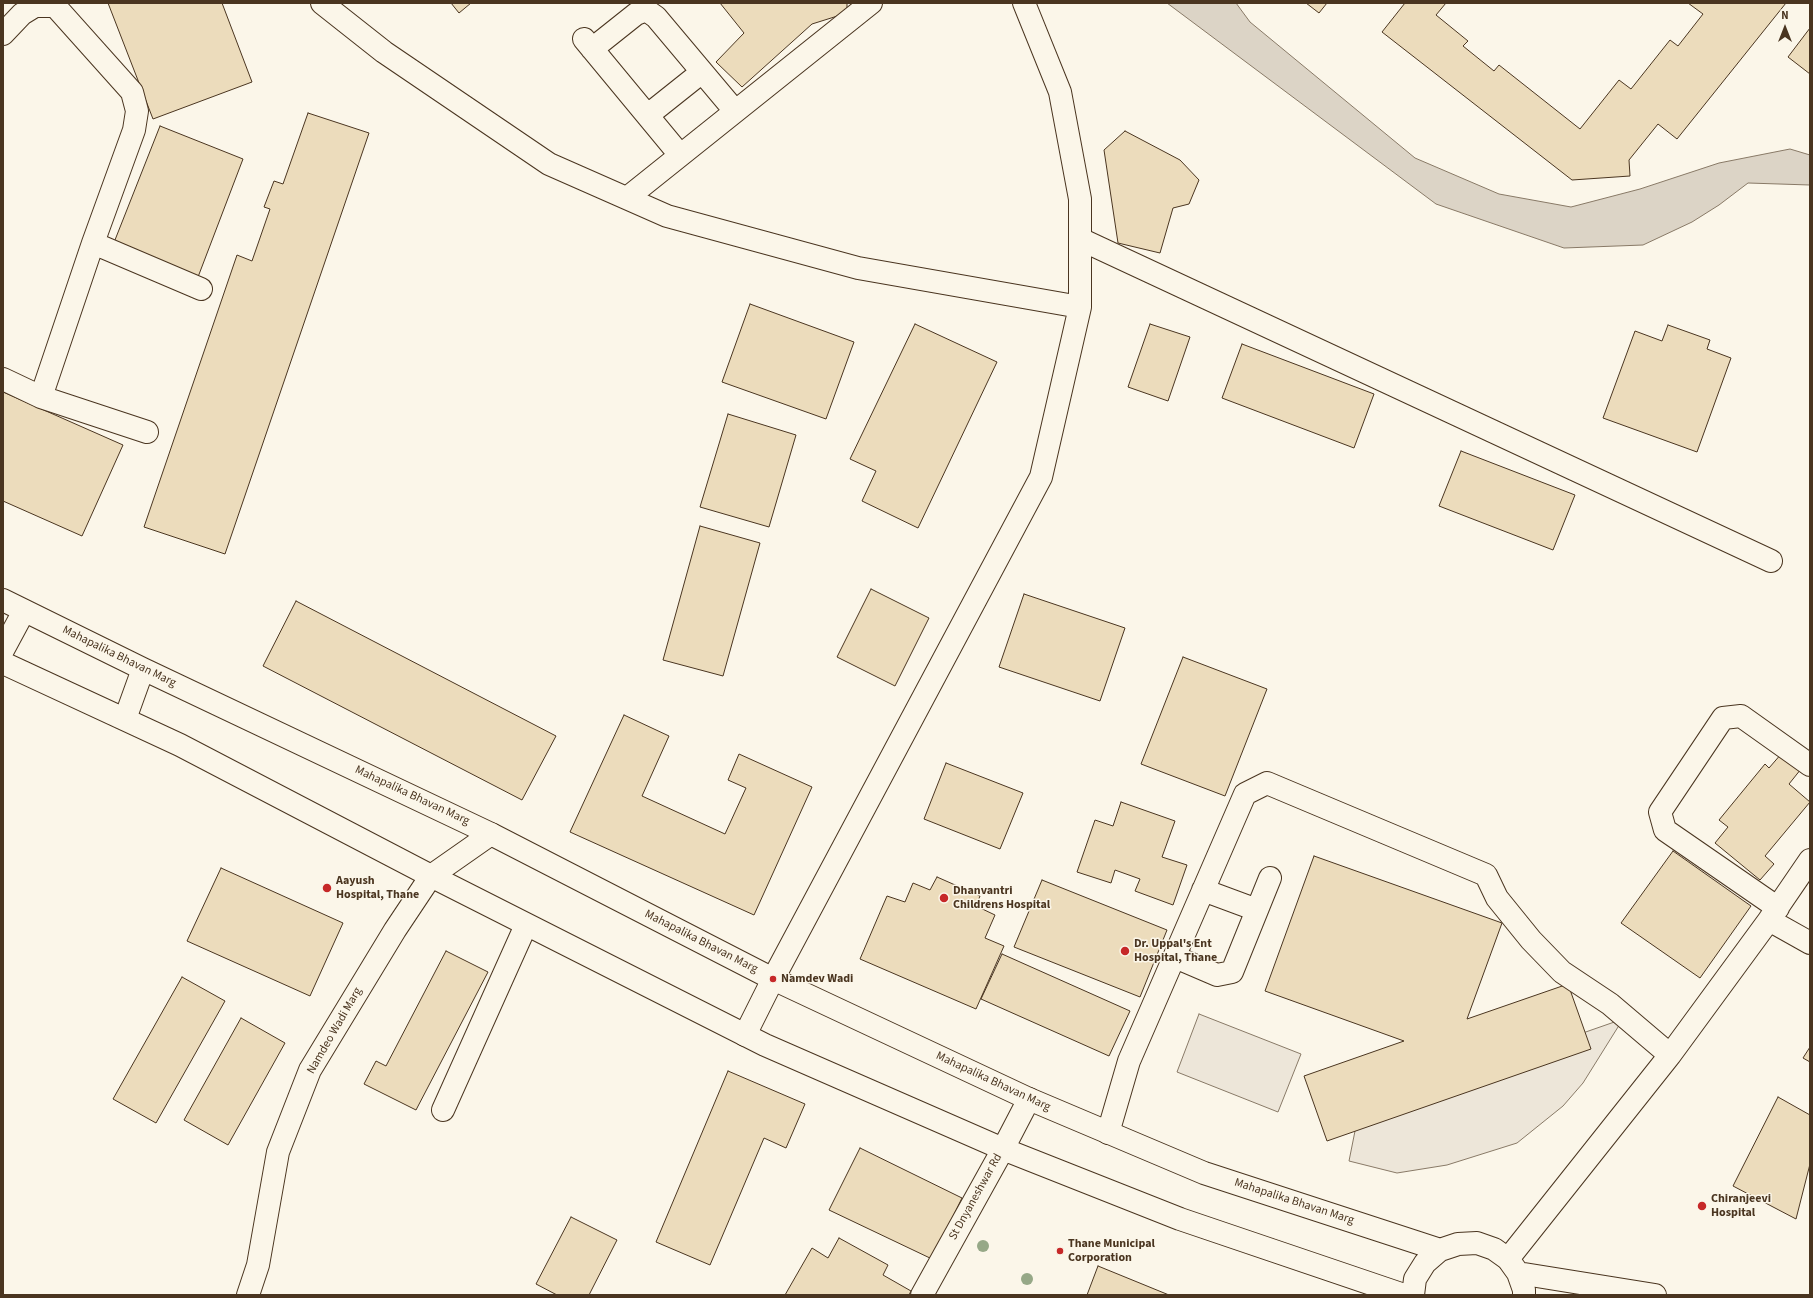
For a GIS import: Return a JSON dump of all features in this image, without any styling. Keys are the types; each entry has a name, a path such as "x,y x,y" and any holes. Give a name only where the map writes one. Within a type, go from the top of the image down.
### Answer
{"street":[{"path":"322,3 384,52 549,164 667,216 858,268 1080,307"},
{"path":"627,198 871,3"},
{"path":"745,1035 772,979 1041,477 1080,307 1080,199 1060,92 1024,3"},
{"path":"3,34 22,14 35,6 55,6 132,92 137,111 134,130 93,243 41,397"},
{"path":"680,155 588,44 636,14 646,10 656,17 735,111"},
{"path":"648,115 702,72"},
{"path":"1080,239 1771,561"},
{"path":"93,243 201,289"},
{"path":"3,379 41,397 147,432"},
{"name":"Mahapalika Bhavan Marg","path":"3,600 143,669 491,834 772,979 1029,1099 1204,1173 1440,1250"},
{"path":"3,650 24,611"},
{"path":"3,663 186,748 526,925 745,1035 1003,1149 1180,1219 1404,1295"},
{"path":"125,719 143,669"},
{"path":"1810,765 1741,716 1723,718 1660,812 1666,830 1810,943"},
{"path":"1108,1133 1129,1061 1245,794 1267,783 1486,875 1497,898 1531,940 1562,972 1610,1004 1670,1055"},
{"name":"Namdeo Wadi Marg","path":"248,1295 258,1265 278,1152 310,1070 395,930 431,876 491,834"},
{"path":"1513,1266 1670,1055 1773,914 1810,860"},
{"path":"1174,957 1217,975 1232,972 1270,878"},
{"path":"1203,890 1257,910"},
{"path":"443,1110 526,925"},
{"name":"St Dnyaneshwar Rd","path":"922,1295 1029,1099"},
{"path":"1412,1295 1415,1279 1425,1263 1440,1250 1458,1244 1477,1243 1494,1249 1513,1266 1524,1290 1524,1295"},
{"path":"1513,1266 1655,1295"}],"shaded area":[{"path":"1167,3 1236,3 1250,22 1415,158 1499,194 1571,207 1640,189 1719,163 1790,149 1810,155 1810,185 1748,183 1719,205 1692,222 1643,245 1564,248 1436,204"},
{"path":"1199,1014 1301,1054 1278,1112 1177,1072"},
{"path":"1623,1019 1583,1083 1563,1106 1517,1143 1447,1165 1397,1173 1349,1161 1359,1111"}],"building":[{"path":"108,3 222,3 252,82 153,119"},
{"path":"451,3 471,3 459,13"},
{"path":"720,3 847,3 847,13 812,24 742,87 716,62 744,33"},
{"path":"1306,3 1327,3 1319,13"},
{"path":"1405,3 1446,3 1436,15 1468,41 1463,46 1494,71 1499,65 1580,129 1619,80 1631,89 1670,40 1678,46 1703,14 1688,3 1786,3 1677,139 1658,124 1629,160 1630,176 1572,180 1382,32"},
{"path":"1810,28 1810,74 1788,57"},
{"path":"308,113 369,133 225,554 144,527 237,255 252,261 270,209 264,207 274,181 283,184"},
{"path":"160,126 243,159 198,277 113,245"},
{"path":"1125,131 1180,160 1199,180 1189,204 1173,208 1160,253 1118,243 1104,150"},
{"path":"750,304 854,342 826,419 722,382"},
{"path":"915,324 997,362 918,528 862,501 876,471 850,459"},
{"path":"1150,324 1190,337 1168,401 1128,387"},
{"path":"1668,325 1710,340 1707,349 1731,358 1697,452 1603,418 1635,331 1662,341"},
{"path":"1242,344 1374,394 1354,448 1222,398"},
{"path":"3,392 123,445 82,536 3,501"},
{"path":"728,414 796,435 769,527 700,507"},
{"path":"1461,451 1575,495 1553,550 1439,506"},
{"path":"700,526 760,543 723,676 663,660"},
{"path":"871,589 929,618 895,686 837,657"},
{"path":"1024,594 1125,628 1100,701 999,667"},
{"path":"296,601 556,736 522,800 263,666"},
{"path":"1183,657 1267,689 1225,796 1141,764"},
{"path":"624,715 669,736 642,796 725,834 746,788 728,780 739,754 812,787 754,915 570,832"},
{"path":"1782,753 1801,769 1789,784 1810,802 1765,856 1774,864 1760,880 1715,843 1728,827 1719,820 1765,764 1769,768"},
{"path":"946,763 1023,793 1000,849 924,819"},
{"path":"1121,802 1175,821 1162,857 1187,865 1173,905 1135,891 1140,879 1115,870 1111,883 1077,872 1095,820 1113,826"},
{"path":"1673,851 1751,906 1700,978 1621,923"},
{"path":"1314,856 1502,923 1467,1019 1568,984 1591,1049 1327,1141 1304,1076 1404,1041 1265,991"},
{"path":"221,868 343,923 310,996 187,941"},
{"path":"937,877 980,896 976,906 995,915 985,938 1004,946 976,1009 860,959 887,896 905,902 913,883 930,890"},
{"path":"1042,880 1167,930 1140,997 1014,947"},
{"path":"446,951 488,972 416,1110 364,1084 376,1061 386,1066"},
{"path":"1002,954 1130,1011 1109,1056 981,999"},
{"path":"182,977 225,1001 156,1123 113,1099"},
{"path":"241,1018 285,1043 228,1145 184,1120"},
{"path":"1810,1047 1810,1062 1803,1058"},
{"path":"728,1071 805,1104 786,1148 764,1138 710,1265 656,1242"},
{"path":"1778,1097 1810,1115 1810,1164 1796,1219 1733,1186"},
{"path":"860,1148 962,1198 932,1259 829,1210"},
{"path":"571,1217 617,1240 589,1295 557,1295 536,1284"},
{"path":"839,1238 888,1265 883,1275 911,1291 909,1295 785,1295 812,1248 828,1258"},
{"path":"1098,1266 1169,1295 1087,1295"}],"place":[{"name":"Aayush Hospital, Thane","path":"327,888"},
{"name":"Dhanvantri Childrens Hospital","path":"944,898"},
{"name":"Dr. Uppal's Ent Hospital, Thane","path":"1125,951"},
{"name":"Namdev Wadi","path":"773,979"},
{"name":"Chiranjeevi Hospital","path":"1702,1206"},
{"name":"Thane Municipal Corporation","path":"1060,1251"}]}
